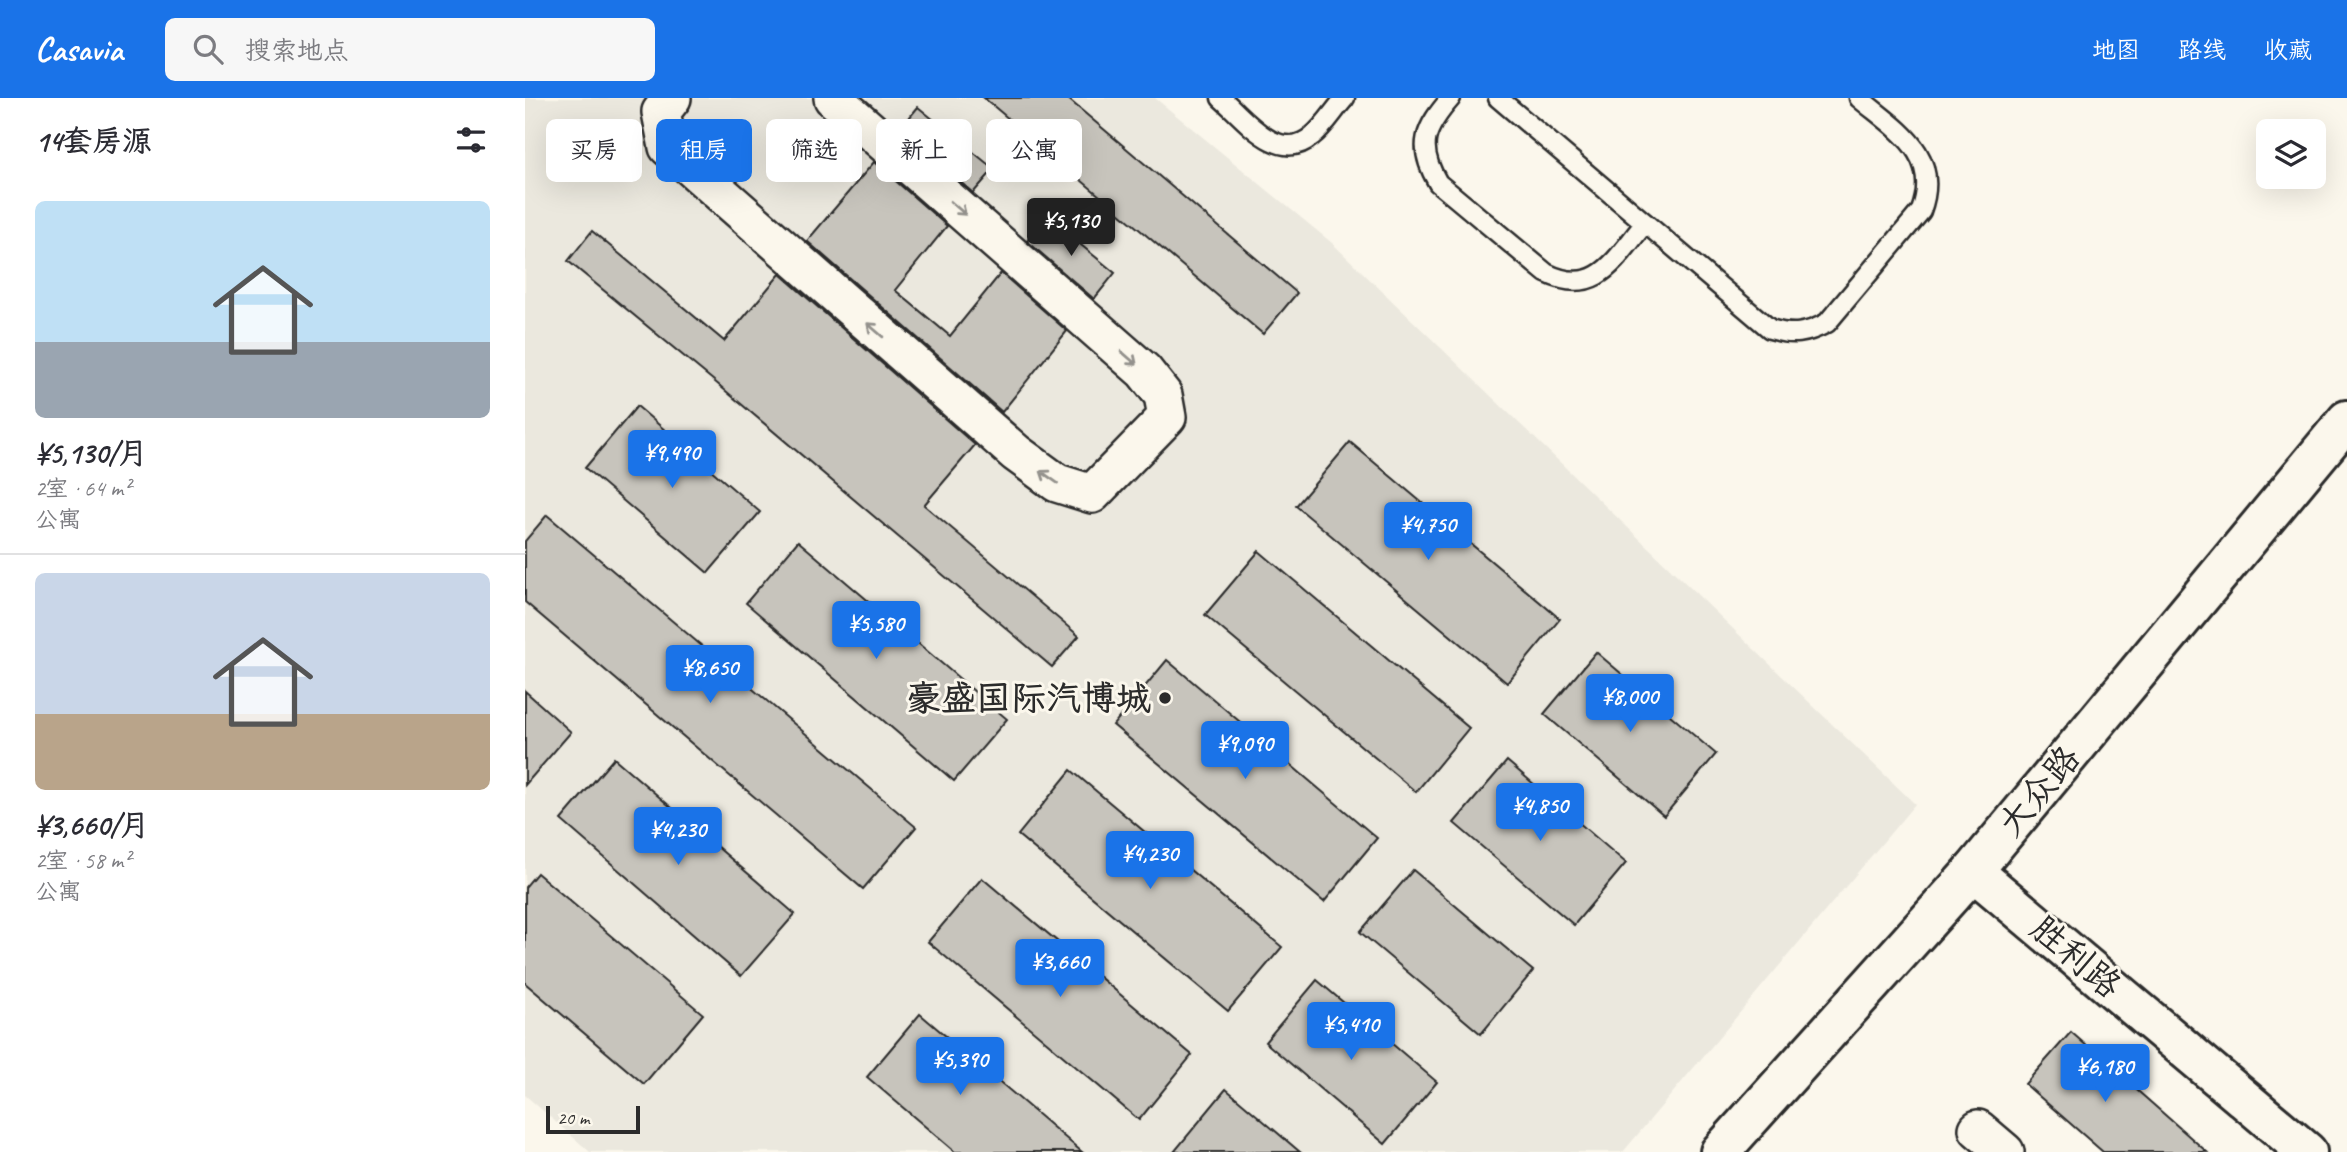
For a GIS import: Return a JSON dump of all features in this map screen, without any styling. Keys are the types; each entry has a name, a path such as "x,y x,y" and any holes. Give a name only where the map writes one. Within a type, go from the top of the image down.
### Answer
{"street":[{"path":"672,98 661,112 668,148 1016,453 1057,483 1092,495 1167,416 1163,395 1145,371 833,98"},
{"name":"大众路","path":"1720,1152 1973,871 2347,420"},
{"name":"胜利路","path":"1973,871 2307,1152"}],"lane":[{"path":"1221,98 1273,143 1286,147 1299,145 1313,136 1345,98"},
{"path":"1451,98 1437,114 1427,133 1425,148 1428,166 1438,183 1546,272 1563,281 1594,279 1606,270 1645,223"},
{"path":"1498,98 1770,330 1789,335 1808,333 1827,323 1921,211 1927,194 1927,175 1921,155 1909,141 1859,98"}],"shaded area":[{"name":"豪盛国际汽博城","path":"525,98 1155,98 1332,243 1915,804 1623,1152 590,1152 525,1095"}],"building":[{"path":"984,98 1067,98 1297,293 1263,334 1082,181 1082,119 1009,119"},
{"path":"918,107 933,119 908,119"},
{"path":"972,151 986,162 986,178 973,193 960,182 972,182"},
{"path":"874,162 876,182 897,182 947,226 895,290 950,336 1001,273 1067,331 1002,412 807,241 857,182 862,182 862,176"},
{"path":"1047,217 1115,273 1094,299 1027,241"},
{"path":"592,231 724,341 780,274 975,445 924,505 1079,636 1052,667 568,261"},
{"path":"637,406 760,512 708,573 585,468"},
{"path":"1350,442 1560,619 1507,683 1296,506"},
{"path":"547,515 916,827 863,889 525,602 525,541"},
{"path":"798,541 1007,719 954,781 746,603"},
{"path":"1259,551 1469,728 1416,792 1205,615"},
{"path":"1596,652 1716,754 1664,816 1544,714"},
{"path":"1167,660 1377,838 1324,902 1113,725"},
{"path":"525,691 571,732 525,785"},
{"path":"614,758 795,914 741,976 561,820"},
{"path":"1507,761 1626,863 1574,925 1454,823"},
{"path":"1071,770 1282,947 1228,1011 1018,835"},
{"path":"1413,870 1533,971 1481,1034 1360,932"},
{"path":"537,873 703,1014 644,1084 525,983 525,887"},
{"path":"982,878 1192,1055 1139,1120 928,942"},
{"path":"1317,980 1437,1082 1385,1144 1265,1042"},
{"path":"920,1014 1082,1152 955,1152 867,1077"},
{"path":"2071,1032 2207,1152 2103,1152 2025,1084"},
{"path":"1226,1089 1300,1152 1174,1152"}],"place":[{"name":"豪盛国际汽博城","path":"1165,698"}]}
